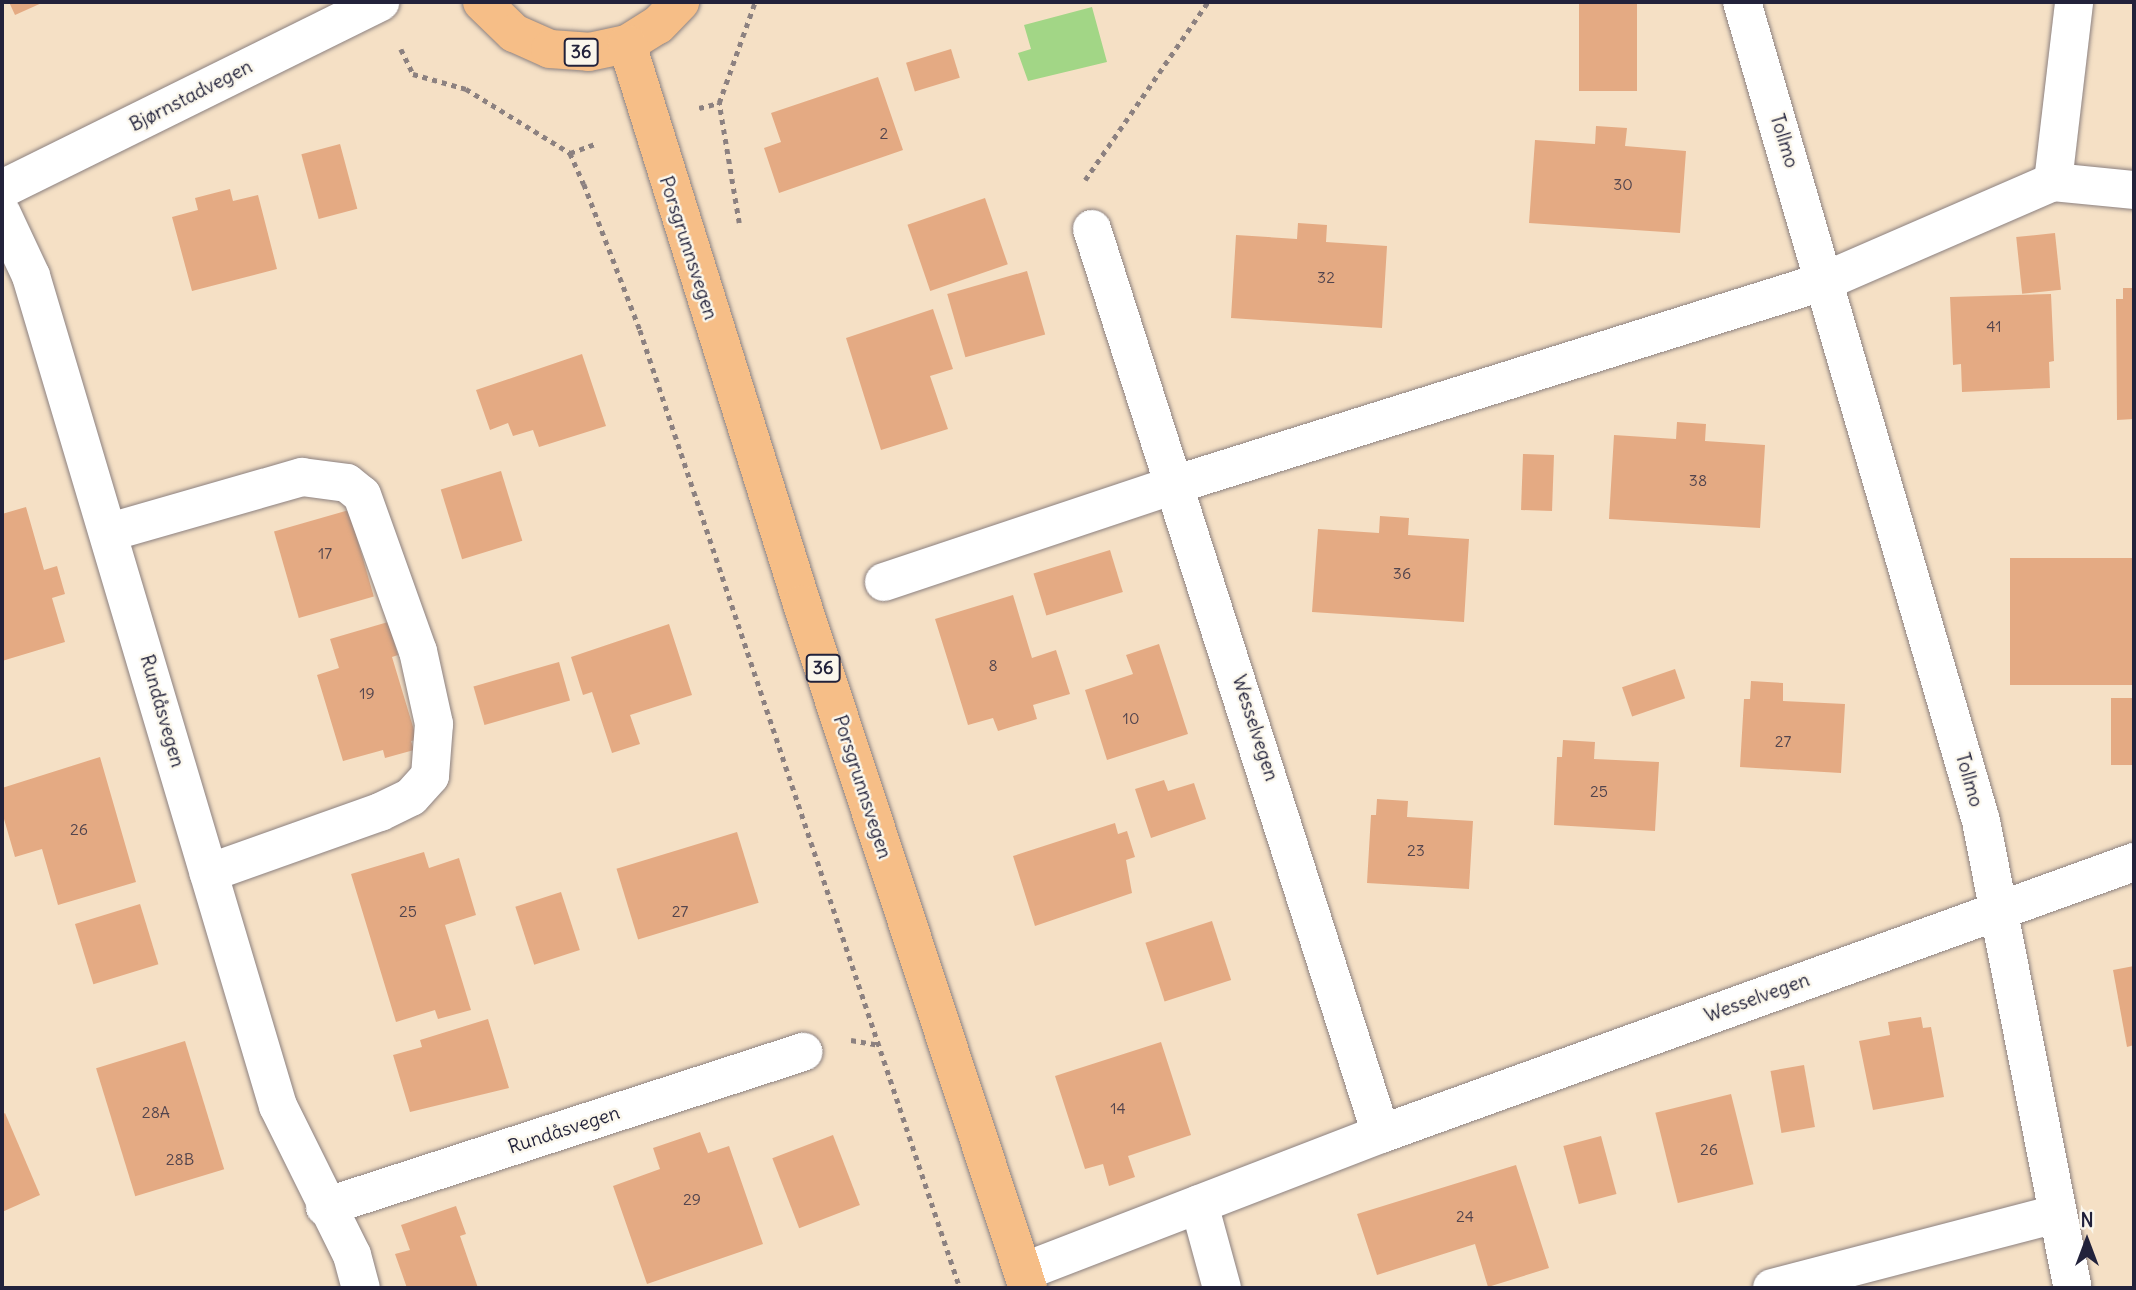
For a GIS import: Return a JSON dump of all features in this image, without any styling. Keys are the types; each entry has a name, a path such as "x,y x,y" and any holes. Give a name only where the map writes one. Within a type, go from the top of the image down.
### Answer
{"highway":[{"name":"36","path":"482,2 514,33 550,48 589,52 627,44 659,25 680,2"},
{"name":"Porsgrunnsvegen","path":"627,44 797,591 1026,1280"}],"street":[{"name":"Bjørnstadvegen","path":"2,189 380,2"},
{"name":"Tollmo","path":"1742,2 1981,821 2056,1214 2073,1288"},
{"path":"2053,182 2074,2"},
{"path":"884,582 1177,484 1825,281 2053,182 2133,190"},
{"name":"Rundåsvegen","path":"2,214 31,276 110,532 278,1107 325,1207 352,1255 361,1288"},
{"name":"Wesselvegen","path":"1092,229 1177,484 1381,1133"},
{"path":"110,532 302,477 346,483 362,495 418,651 435,723 430,776 411,797 380,813 209,873"},
{"name":"Wesselvegen","path":"1026,1280 1199,1204 1381,1133 2134,862"},
{"name":"Rundåsvegen","path":"325,1207 803,1052"},
{"path":"1199,1204 1222,1288"},
{"path":"1772,1288 2056,1214"}],"path":[{"path":"741,234 719,103 755,2"},
{"path":"1092,229 1084,176 1208,2"},
{"path":"398,43 413,74 466,89 570,153 640,330 960,1288"},
{"path":"698,108 719,103"},
{"path":"570,153 597,143"}],"green space":[{"path":"1092,7 1107,62 1028,81 1018,53 1031,49 1024,25"}],"building":[{"path":"9,2 44,2 15,15"},
{"path":"1579,2 1637,2 1637,91 1579,91"},
{"path":"951,49 960,78 915,91 906,63"},
{"path":"878,77 903,150 779,193 764,148 781,142 771,113"},
{"path":"1596,126 1627,128 1625,146 1686,151 1680,233 1529,223 1535,140 1595,144"},
{"path":"340,144 357,209 319,219 301,154"},
{"path":"230,189 233,201 258,195 277,269 192,291 172,217 198,210 195,198"},
{"path":"985,198 1008,264 930,291 907,225"},
{"path":"1298,223 1327,225 1326,242 1387,246 1382,328 1231,318 1236,235 1297,239"},
{"path":"2055,233 2061,290 2022,294 2016,237"},
{"path":"1027,271 1045,334 965,357 947,294"},
{"path":"2123,288 2134,288 2134,419 2117,420 2116,299 2123,299"},
{"path":"2051,294 2054,361 2049,362 2050,388 1962,392 1961,364 1953,365 1950,297"},
{"path":"933,309 953,369 930,376 948,429 881,450 846,338"},
{"path":"582,354 606,426 539,447 533,430 513,436 508,423 490,430 476,390"},
{"path":"1677,422 1706,424 1705,441 1765,445 1760,528 1609,519 1614,435 1676,439"},
{"path":"1523,454 1554,455 1552,511 1521,510"},
{"path":"501,471 522,541 462,559 441,489"},
{"path":"26,507 44,570 57,566 65,594 52,598 65,642 2,661 2,514"},
{"path":"349,510 374,597 299,618 274,531"},
{"path":"1380,516 1409,518 1408,535 1469,539 1464,622 1312,612 1318,529 1379,533"},
{"path":"1110,550 1123,592 1046,615 1033,573"},
{"path":"2010,558 2134,558 2134,685 2010,685"},
{"path":"1013,595 1032,658 1056,650 1070,694 1033,705 1037,719 998,731 993,718 968,725 935,619"},
{"path":"388,622 398,655 392,657 417,740 411,741 414,750 385,758 383,750 343,761 317,675 339,668 330,639"},
{"path":"669,624 692,695 630,715 640,744 612,753 592,692 583,695 571,657"},
{"path":"1159,644 1188,734 1107,760 1085,690 1133,674 1126,655"},
{"path":"559,662 570,700 484,725 473,687"},
{"path":"1675,669 1685,698 1632,717 1622,687"},
{"path":"1751,681 1783,683 1783,701 1845,704 1841,773 1740,767 1744,699 1750,699"},
{"path":"2111,698 2134,698 2134,765 2111,765"},
{"path":"1563,740 1595,742 1594,759 1659,762 1655,831 1554,825 1557,757 1562,757"},
{"path":"100,757 136,882 58,905 42,849 15,857 2,812 2,788"},
{"path":"1164,780 1168,791 1194,783 1206,819 1151,838 1135,789"},
{"path":"1377,799 1408,801 1407,817 1473,821 1469,889 1367,883 1371,815 1376,815"},
{"path":"1115,823 1118,834 1127,831 1135,857 1126,860 1132,893 1035,926 1013,856"},
{"path":"737,832 759,903 638,940 617,869"},
{"path":"424,852 429,868 459,858 476,915 445,925 471,1010 438,1019 435,1010 396,1022 351,874"},
{"path":"561,892 580,950 534,965 515,907"},
{"path":"140,904 158,964 93,984 75,924"},
{"path":"1212,921 1231,980 1165,1002 1145,943"},
{"path":"2134,966 2134,1045 2127,1047 2113,970"},
{"path":"1921,1017 1923,1028 1931,1027 1944,1097 1873,1110 1859,1041 1890,1035 1888,1022"},
{"path":"488,1019 509,1088 410,1112 393,1055 422,1047 420,1040"},
{"path":"185,1041 224,1169 135,1196 96,1068"},
{"path":"1161,1042 1191,1135 1128,1156 1135,1177 1109,1186 1103,1164 1085,1169 1055,1076"},
{"path":"1804,1065 1815,1127 1781,1133 1771,1071"},
{"path":"1731,1094 1753,1184 1678,1203 1655,1113"},
{"path":"5,1113 40,1195 2,1212 2,1115"},
{"path":"700,1132 708,1153 729,1146 763,1244 647,1284 613,1186 660,1169 653,1148"},
{"path":"833,1135 860,1205 799,1228 772,1158"},
{"path":"1601,1136 1617,1194 1579,1204 1563,1146"},
{"path":"1516,1165 1549,1268 1488,1287 1475,1244 1377,1275 1357,1214"},
{"path":"456,1206 466,1234 460,1236 478,1288 407,1288 395,1254 410,1250 401,1225"}]}
